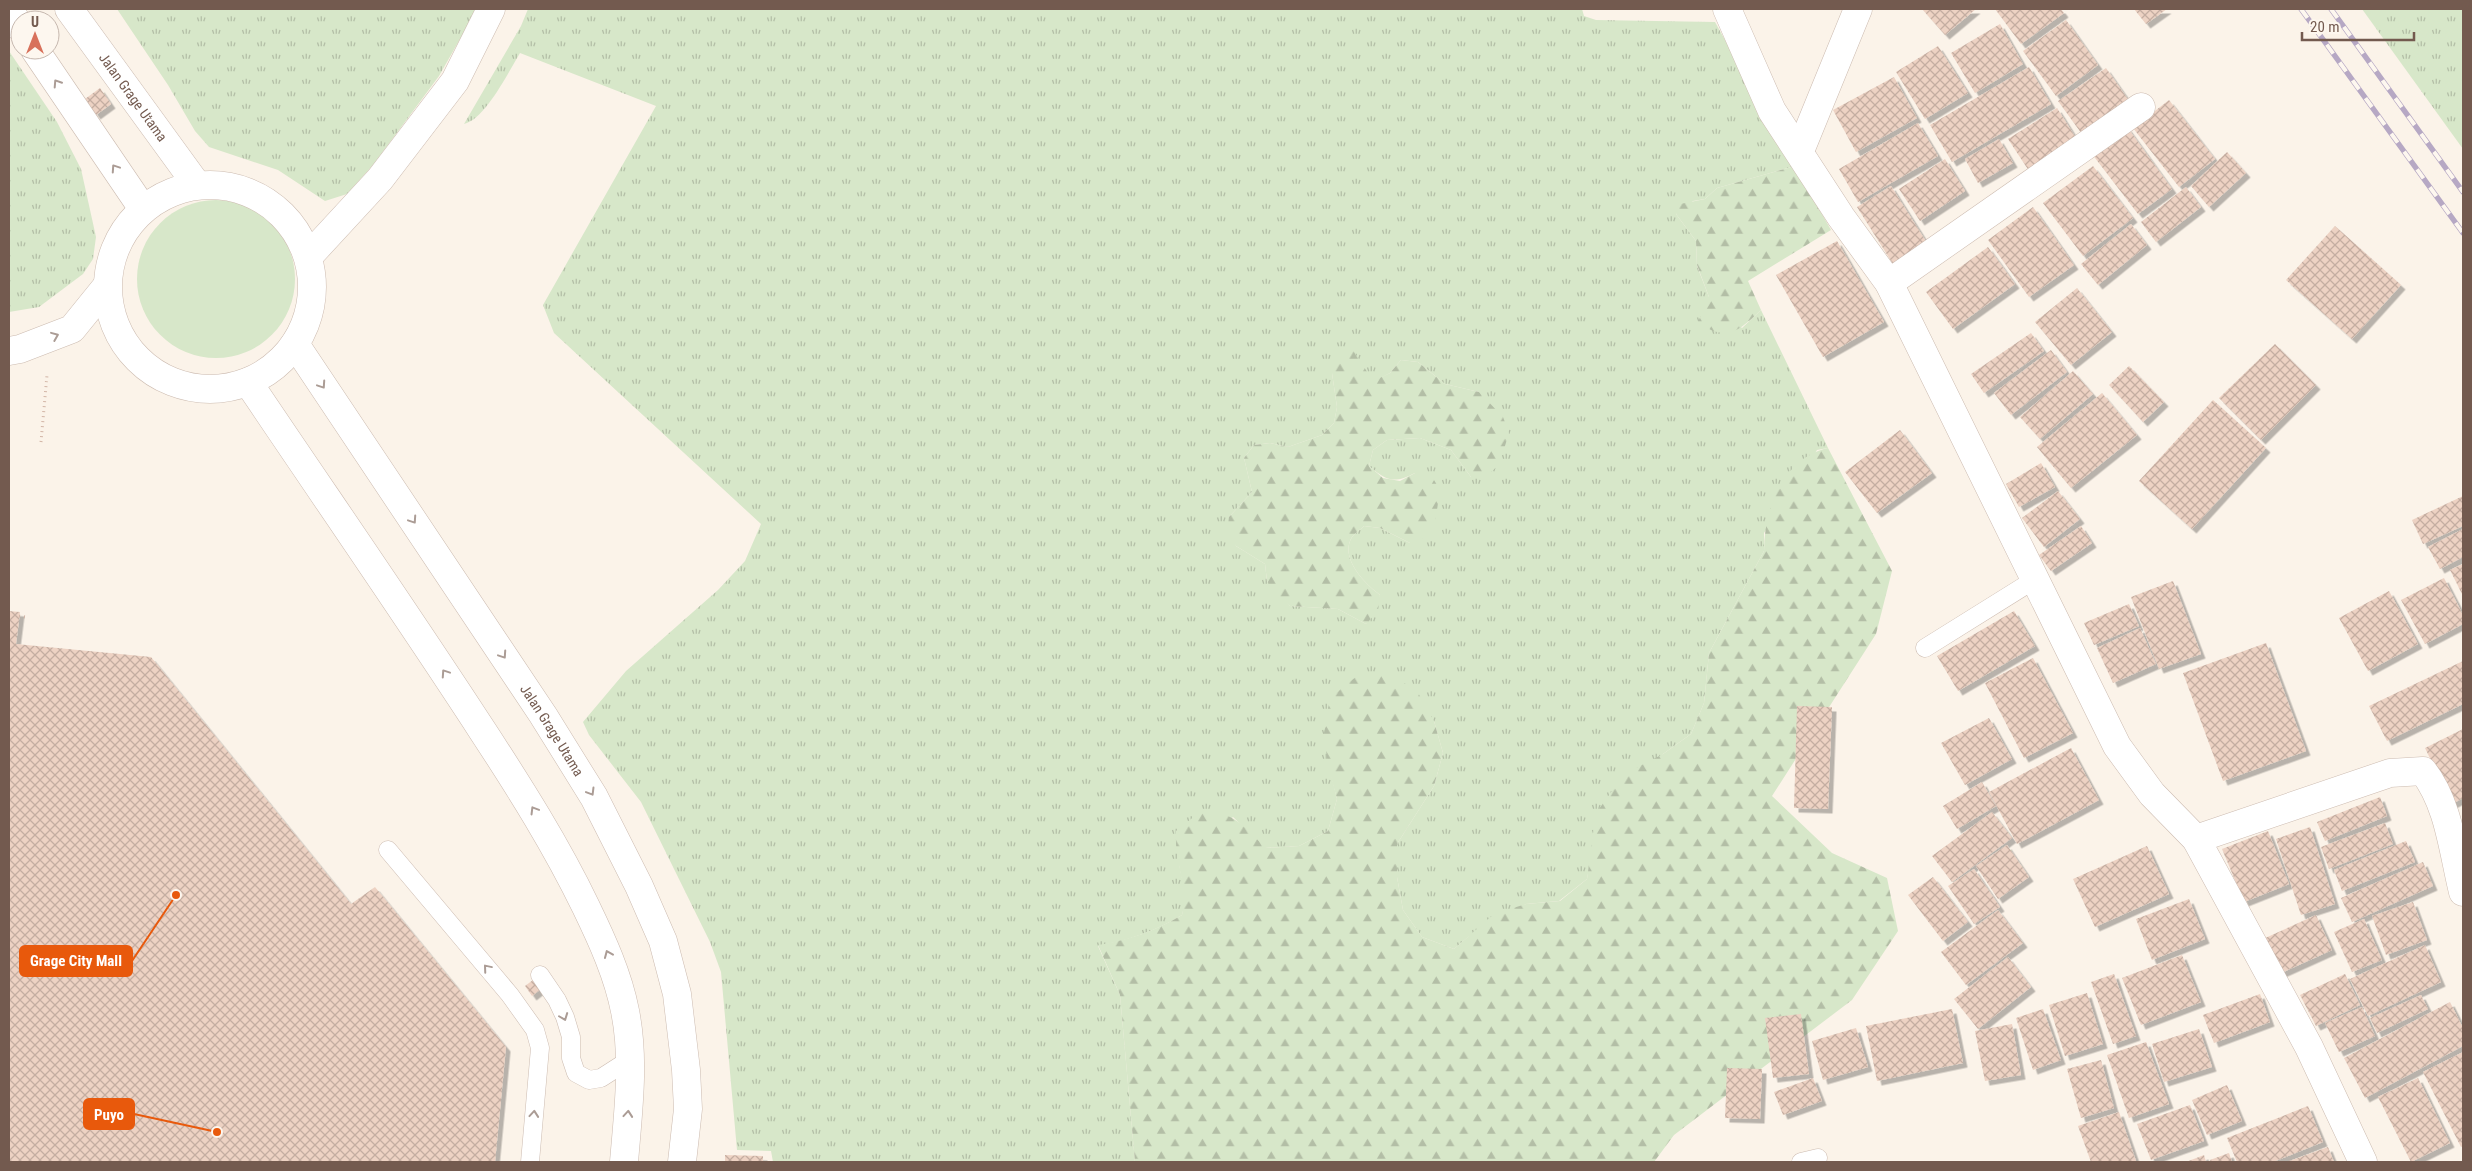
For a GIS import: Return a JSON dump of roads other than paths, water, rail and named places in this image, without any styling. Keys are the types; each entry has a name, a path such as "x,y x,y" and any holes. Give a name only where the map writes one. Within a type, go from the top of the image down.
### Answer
{"street":[{"name":"Jalan Grage Utama","path":"69,9 197,185"},
{"path":"308,257 380,179 455,81 491,9"},
{"path":"1727,9 1772,111 1800,151 1841,217 1889,283 2034,580 2118,746 2152,794 2196,839 2309,1047 2363,1162"},
{"path":"1800,151 1858,9"},
{"path":"42,60 142,209"},
{"path":"1889,283 2141,107"},
{"path":"197,185 234,188 268,202 295,229 308,257 313,287 308,317 296,344 282,360 266,373 248,382 228,388 198,389 169,382 144,366 123,344 111,317 106,287 116,244 142,209 168,193 197,185"},
{"path":"9,351 20,349 72,328 106,287"},
{"name":"Jalan Grage Utama","path":"296,344 543,715 594,797 639,886 663,941 677,994 686,1070 688,1109 682,1162"},
{"path":"248,382 460,696 532,806 563,859 611,961 625,1012 629,1060 629,1102 624,1162"},
{"path":"2196,839 2390,773 2423,771 2435,786 2448,826 2463,892"}],"lane":[{"path":"1925,648 2034,580"},
{"path":"388,850 510,995 534,1030 540,1048 530,1162"},
{"path":"540,975 557,1000 565,1017 571,1037 571,1058 576,1073 589,1080 601,1078 629,1060"}],"railway":[{"path":"2301,9 2463,233"},
{"path":"2331,9 2463,192"}],"place":[{"name":"Grage City Mall","path":"176,895"},
{"name":"Puyo","path":"217,1132"}]}
